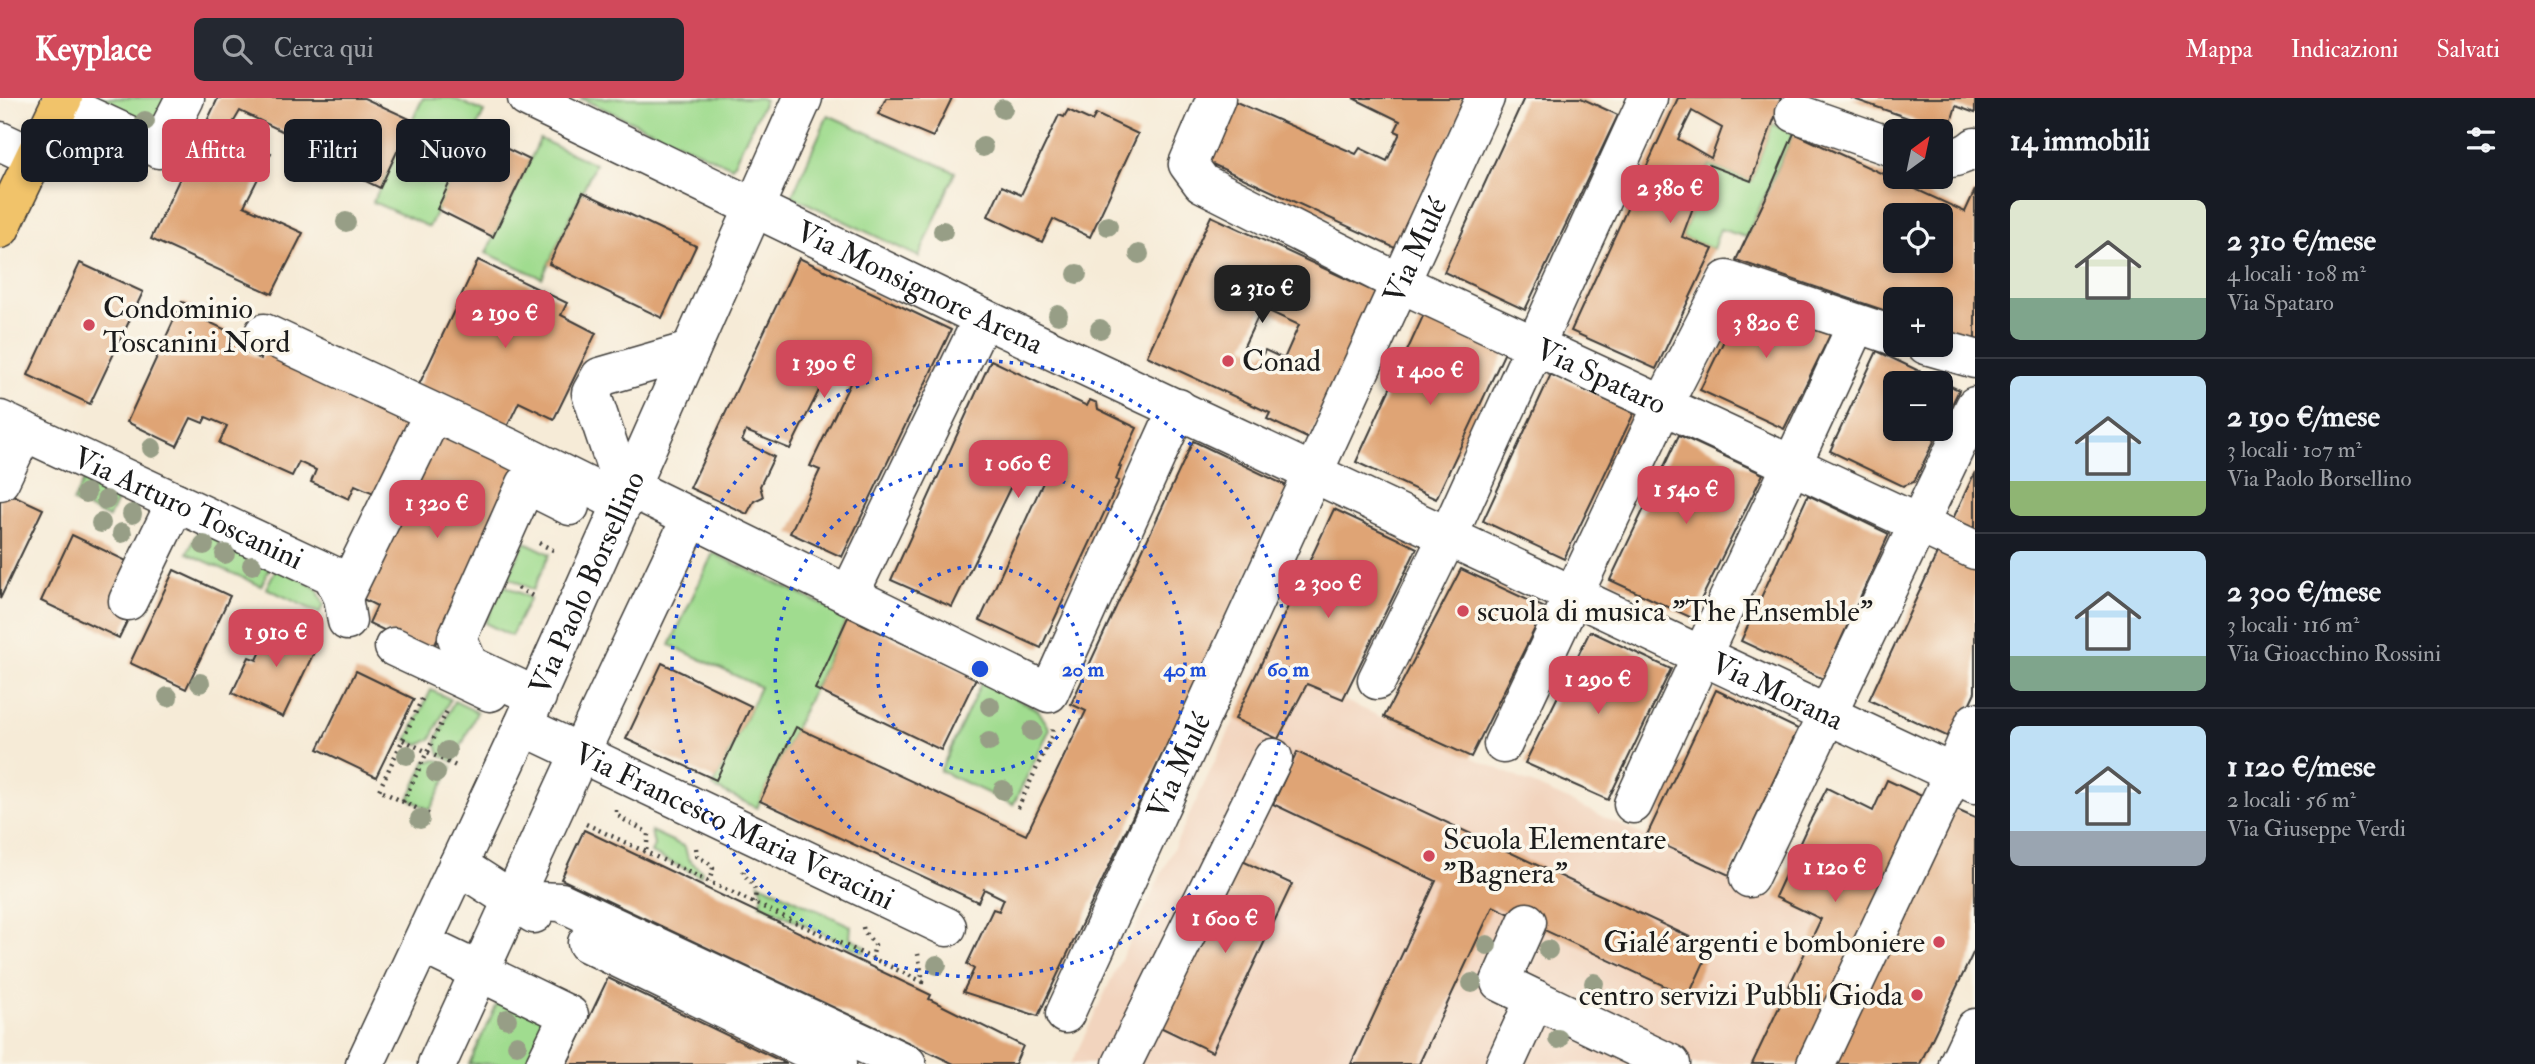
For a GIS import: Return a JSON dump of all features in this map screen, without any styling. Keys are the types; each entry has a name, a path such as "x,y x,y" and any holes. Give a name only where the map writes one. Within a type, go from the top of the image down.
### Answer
{"main road":[{"path":"0,229 19,172 62,101"}],"street":[{"path":"62,101 159,149 185,98"},
{"name":"Via Monsignore Arena","path":"527,98 983,318 1313,473"},
{"name":"Via Paolo Borsellino","path":"369,1063 530,711 803,98"},
{"name":"Via Spataro","path":"1216,98 1188,164 1202,183 1400,283 1975,550"},
{"name":"Via Mulé","path":"1065,1014 1485,98"},
{"path":"1377,680 1448,536 1648,98"},
{"path":"1795,113 1883,144"},
{"path":"0,141 19,172"},
{"path":"1953,157 1975,147"},
{"path":"1503,744 1663,405 1727,280 1883,332"},
{"path":"849,595 983,318"},
{"path":"1633,804 1857,324"},
{"path":"264,333 623,504"},
{"path":"623,504 591,393 600,377 690,351"},
{"path":"1953,353 1975,359"},
{"path":"1749,878 1829,716 1917,524 1966,445 1975,406"},
{"path":"530,711 469,665 457,638 526,484 691,518 1049,693 1178,408"},
{"path":"0,481 12,426"},
{"name":"Via Arturo Toscanini","path":"12,426 332,575 345,609 425,430"},
{"name":"Via Morana","path":"1313,473 1964,779"},
{"path":"135,604 183,506"},
{"path":"437,1064 691,518"},
{"path":"394,647 530,711"},
{"name":"Via Francesco Maria Veracini","path":"530,711 580,753 947,927"},
{"path":"1816,1064 1964,779 1975,722"},
{"path":"1122,1064 1273,758"},
{"path":"458,865 555,928 837,1064"},
{"path":"512,900 561,902 906,1064"},
{"path":"1527,922 1500,982 1671,1064"},
{"path":"422,944 569,1014 545,1064"},
{"path":"1505,1064 1535,999"},
{"path":"1958,1064 1975,1028"}],"path":[{"path":"1018,808 1054,728 1041,708 1049,693"},
{"path":"424,697 379,790 432,816"},
{"path":"403,802 448,709"},
{"path":"402,740 456,766"},
{"path":"616,809 616,814 621,819 648,834 646,852"},
{"path":"594,828 923,982 918,952"},
{"path":"697,847 697,856 713,868 709,882"},
{"path":"744,870 743,874 755,885 757,892 754,902"},
{"path":"863,926 864,932 875,945 872,958"}],"shaded area":[{"name":"Scuola Elementare \"Bagnera\"","path":"1307,684 1559,796 1821,919 1752,1064 1071,1064 1235,719 1278,739"}],"green space":[{"path":"87,98 168,98 149,134 148,119 123,119"},
{"path":"423,98 453,98 484,112 481,119 413,119"},
{"path":"580,98 760,98 765,100 732,167"},
{"path":"828,115 955,172 919,257 792,196"},
{"path":"1772,124 1794,133 1746,237 1720,229 1713,249 1682,237 1709,165 1751,181"},
{"path":"540,139 595,164 542,278 486,253"},
{"path":"396,154 396,182 451,182 429,227 373,202"},
{"path":"87,474 121,491 109,518 73,502"},
{"path":"199,529 272,563 261,586 187,553"},
{"path":"525,542 550,554 533,590 508,577"},
{"path":"713,553 848,617 757,808 713,787 760,687 670,645"},
{"path":"278,565 317,589 324,605 319,613 266,588"},
{"path":"504,585 530,598 511,636 485,623"},
{"path":"982,681 1038,710 1050,729 1013,805 940,771"},
{"path":"431,690 450,699 431,739 420,745 407,740"},
{"path":"454,701 477,712 454,762 440,755 436,741"},
{"path":"438,760 452,767 430,810 409,799 426,761"},
{"path":"651,831 685,847 688,859 702,871 700,876 651,853 654,845"},
{"path":"758,882 851,926 850,937 865,946 864,953 760,904 763,893"},
{"path":"501,995 550,1018 528,1064 469,1064"}],"building":[{"path":"218,98 364,98 410,119 396,119 396,154 380,188 368,182 382,182 382,119 284,119 284,132 270,125 270,119 257,119 240,111 235,119 208,119"},
{"path":"886,98 952,98 933,137 878,114"},
{"path":"1227,98 1356,154 1360,148 1387,161 1400,133 1395,131 1400,121 1353,98 1469,98 1397,249 1210,163 1203,151"},
{"path":"1524,98 1581,98 1618,115 1525,310 1444,272"},
{"path":"1678,98 1782,98 1751,181 1709,165 1682,237 1713,249 1656,369 1571,331","holes":["1692,111 1722,128 1711,158 1678,139"]},
{"path":"1851,98 1975,98 1975,113 1956,106 1952,119 1911,119"},
{"path":"1068,110 1092,121 1096,114 1138,134 1090,237 1053,219 1042,242 988,216 1002,186 1021,195 1059,115 1064,117"},
{"path":"1794,133 1883,174 1883,189 1915,189 1946,203 1883,203 1883,273 1953,273 1953,206 1965,212 1975,190 1975,341 1953,334 1953,287 1883,287 1883,310 1736,260"},
{"path":"510,150 530,160 493,237 437,209 450,182 510,182"},
{"path":"178,182 256,182 244,206 303,233 272,294 151,239"},
{"path":"583,192 696,246 662,318 549,264"},
{"path":"1211,216 1377,293 1309,439 1267,419 1270,413 1147,356","holes":["1262,308 1299,325 1284,359 1265,350 1263,354 1244,346"]},
{"path":"799,258 951,330 842,557 790,533 820,470 810,466 857,369 835,358 790,449 746,431 742,441 774,457 760,486 763,497 754,501 747,514 690,488"},
{"path":"478,260 567,303 561,315 596,333 554,419 519,402 505,431 416,391"},
{"name":"Condominio Toscanini Nord","path":"80,263 143,292 90,404 28,375"},
{"path":"1748,291 1832,331 1784,429 1700,390"},
{"path":"182,302 195,307 192,314 243,338 238,349 261,359 264,353 417,416 381,496 355,485 349,499 311,482 316,470 299,462 292,476 254,459 219,443 227,426 206,417 203,423 191,418 177,446 127,422"},
{"path":"1424,314 1505,352 1436,499 1356,462"},
{"path":"1877,351 1883,354 1883,357 1890,357 1919,371 1883,371 1883,441 1934,441 1914,482 1903,486 1830,451"},
{"path":"991,360 1087,406 1090,400 1097,403 1098,409 1137,428 1119,466 1121,467 1116,480 1119,481 1041,648 980,620 1045,478 1049,480 1058,463 1041,453 1040,455 1028,451 952,607 891,580"},
{"path":"1551,374 1634,413 1564,559 1483,521"},
{"path":"1953,387 1959,390 1953,402"},
{"path":"440,431 518,467 431,653 369,623 377,606 361,598"},
{"path":"1679,435 1763,474 1692,618 1610,580"},
{"path":"1193,441 1289,487 1038,1016 963,992 974,969 967,964 993,909 999,911 1004,899 984,889 978,902 760,801 796,727 1026,835 1086,711 1071,704"},
{"path":"1975,472 1975,537 1950,525"},
{"path":"0,489 43,509 0,599"},
{"path":"1808,495 1889,534 1823,679 1741,641"},
{"path":"1334,509 1417,548 1343,699 1307,684 1278,739 1235,719"},
{"path":"72,535 135,565 134,607 119,638 41,601"},
{"path":"1941,545 1975,560 1975,692 1953,739 1869,700"},
{"path":"1461,569 1545,608 1471,757 1384,717"},
{"path":"174,570 230,596 186,689 130,663"},
{"path":"278,614 298,624 293,635 317,646 283,717 232,693 249,657 257,660"},
{"path":"848,617 976,678 941,750 815,689"},
{"path":"1590,631 1671,669 1608,800 1525,763"},
{"path":"662,663 751,706 716,780 626,739"},
{"path":"356,671 414,699 376,777 318,749"},
{"path":"1716,690 1798,729 1729,875 1646,837"},
{"path":"1297,752 1711,947 1688,997 1493,906 1419,1064 1351,1064 1436,881 1273,804"},
{"path":"1887,780 1926,798 1802,1064 1752,1064 1821,919 1775,897 1809,823 1827,788 1873,811"},
{"path":"1950,807 1975,818 1975,949 1920,1064 1830,1064"},
{"path":"584,830 931,995 929,999 1023,1046 1015,1064 954,1064 561,879"},
{"path":"1238,859 1292,884 1212,1052 1158,1026"},
{"path":"608,978 787,1064 567,1064"}],"place":[{"name":"Condominio Toscanini Nord","path":"89,325"},
{"name":"Conad","path":"1228,361"},
{"name":"scuola di musica \"The Ensemble\"","path":"1463,611"},
{"name":"Scuola Elementare \"Bagnera\"","path":"1429,856"},
{"name":"Gialé argenti e bomboniere","path":"1939,942"},
{"name":"centro servizi Pubbli Gioda","path":"1917,995"}]}
